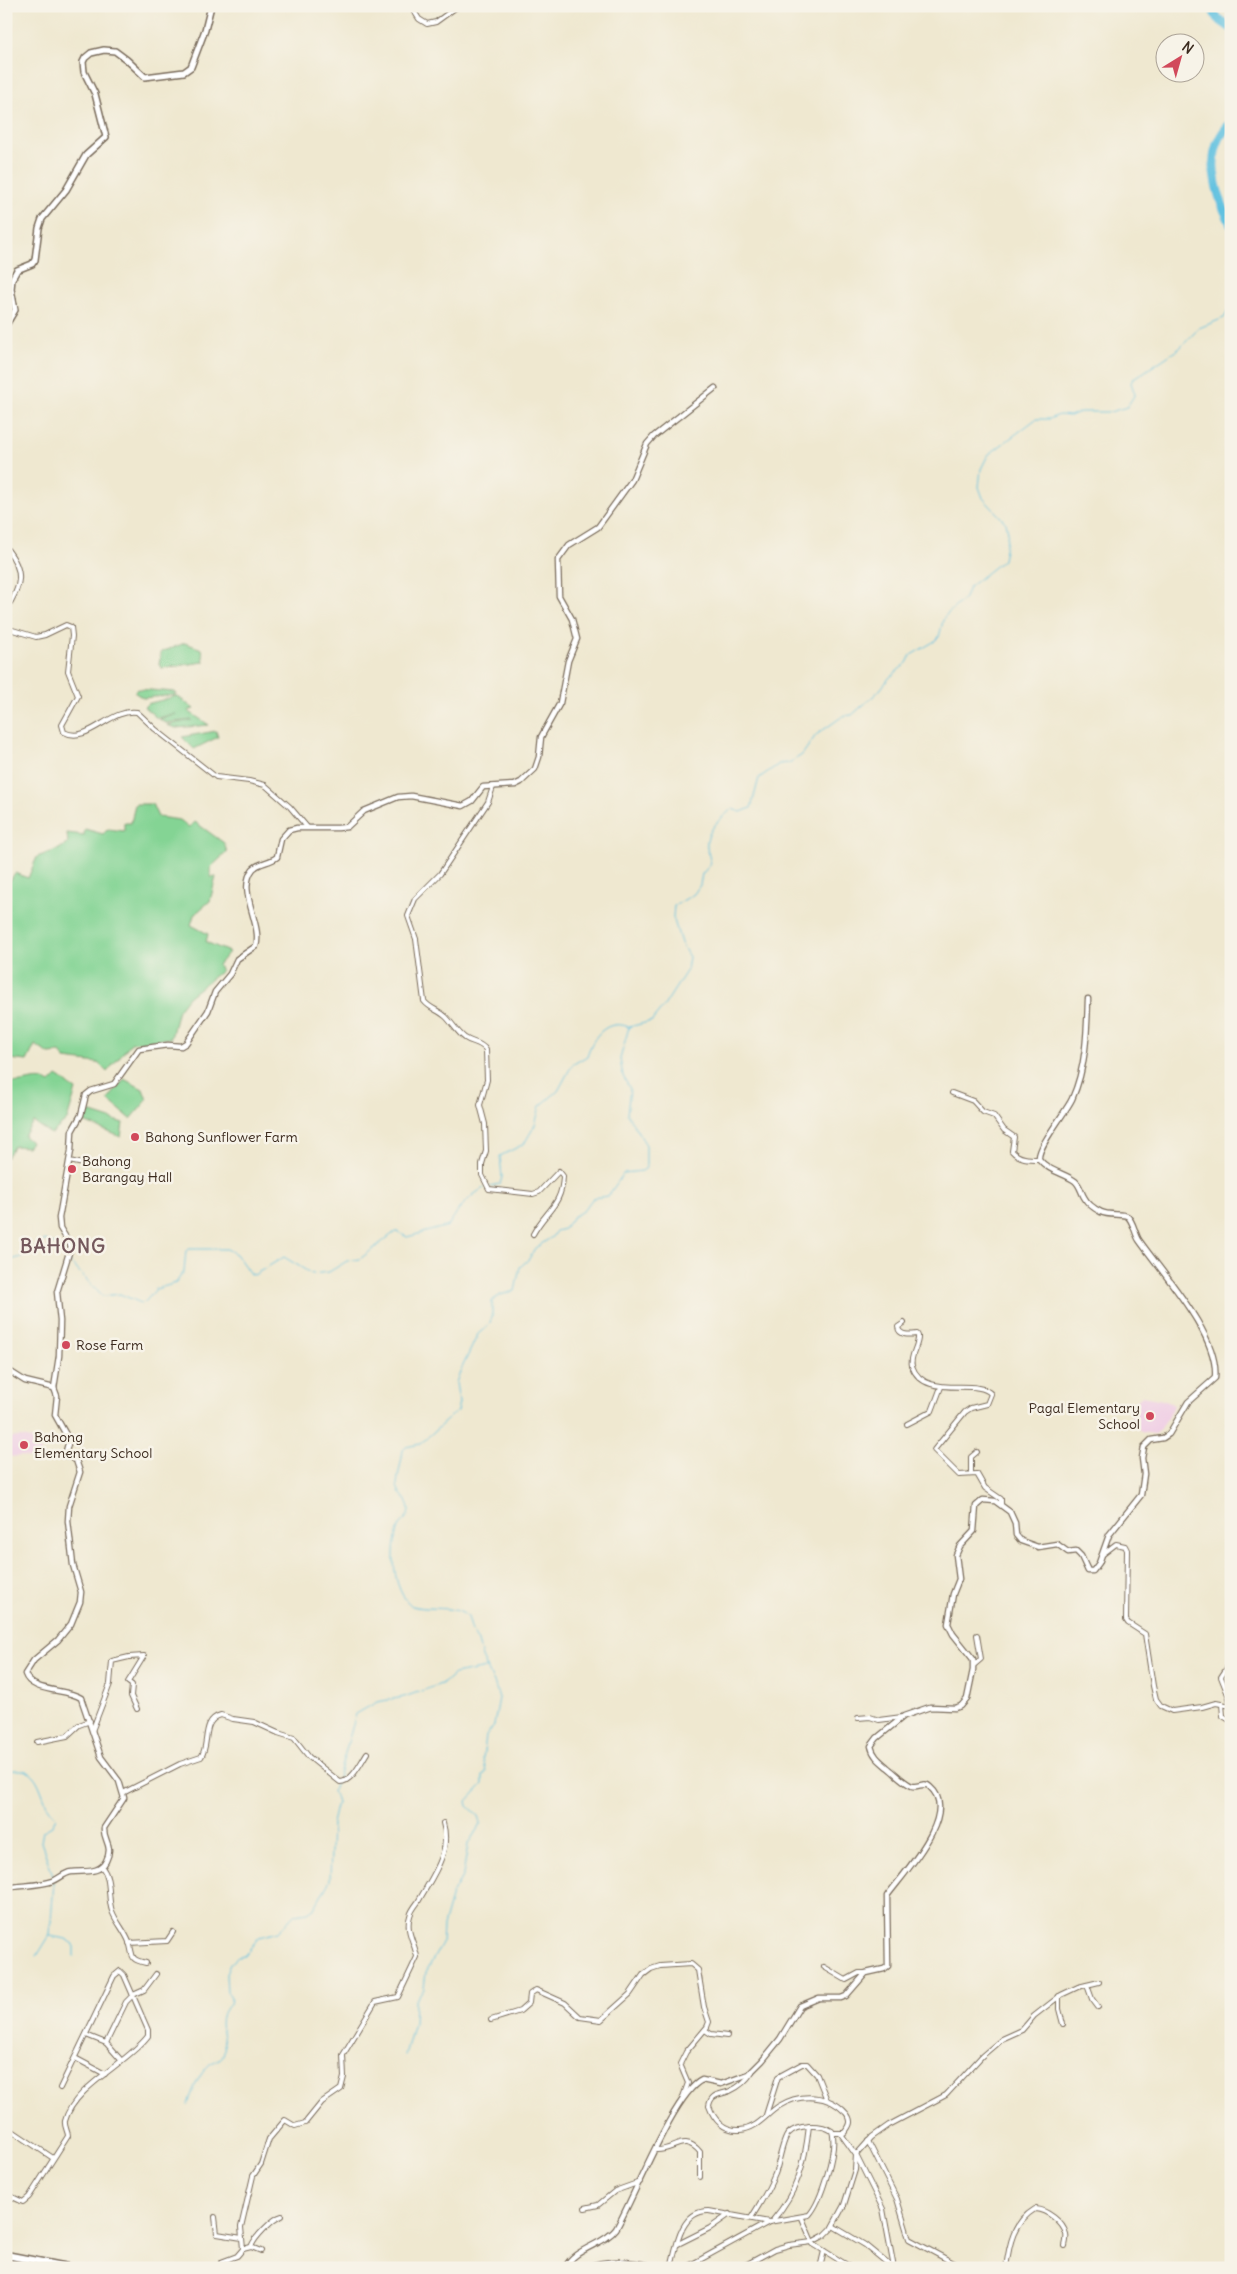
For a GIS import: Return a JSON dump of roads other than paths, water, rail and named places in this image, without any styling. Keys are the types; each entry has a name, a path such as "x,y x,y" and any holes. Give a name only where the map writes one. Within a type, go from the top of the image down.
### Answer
{"highway":[{"path":"6,2255 73,2268"}],"main road":[{"path":"6,325 15,308 11,289 12,280 18,270 32,264 36,260 39,228 42,219 66,190 86,155 106,137 95,94 84,72 83,62 85,58 91,53 104,50 116,52 127,60 141,76 149,78 184,72 191,67 198,52 211,6"}],"street":[{"path":"412,6 419,19 428,24 436,22 458,6"},
{"path":"6,1888 52,1881 71,1872 92,1871 102,1867 106,1862 110,1847 104,1828 123,1802 123,1792 116,1776 101,1757 81,1698 67,1691 51,1690 35,1684 25,1674 34,1660 64,1634 72,1624 82,1592 73,1566 68,1521 69,1506 80,1468 76,1460 66,1455 69,1440 55,1415 57,1396 54,1388 59,1356 60,1321 57,1292 71,1246 60,1228 59,1218 72,1131 82,1115 88,1092 114,1084 139,1050 168,1045 181,1046 190,1038 208,1010 215,992 230,974 236,959 254,948 257,943 248,892 250,873 256,866 277,857 281,839 285,832 298,828 347,827 364,811 398,797 411,796 463,806 472,800 481,788 515,785 535,769 539,757 541,738 560,703 568,661 577,639 572,619 559,596 558,567 560,556 569,544 598,527 632,480 647,444 654,436 715,388"},
{"path":"6,548 16,565 20,578 17,593 6,609"},
{"path":"6,628 36,637 45,635 66,624 71,627 72,636 68,671 78,696 62,725 62,730 66,733 82,735 120,713 137,712 216,777 265,785 290,807 308,828"},
{"path":"493,787 488,802 440,874 415,899 408,916 416,939 424,1000 428,1006 447,1017 456,1030 467,1039 486,1050 487,1080 480,1105 485,1124 486,1151 482,1164 485,1183 489,1189 533,1194 539,1192 555,1173 559,1171 564,1176 563,1188 556,1205 540,1220 533,1234"},
{"path":"1039,1160 1042,1148 1072,1100 1081,1074 1088,999"},
{"path":"858,1718 870,1717 879,1720 903,1717 930,1707 947,1709 961,1706 967,1698 974,1665 970,1655 948,1624 953,1594 958,1579 956,1555 960,1546 974,1530 976,1506 983,1500 989,1500 1001,1505 1013,1518 1018,1538 1026,1544 1038,1547 1057,1544 1068,1552 1076,1551 1090,1572 1096,1568 1109,1535 1141,1495 1144,1474 1142,1458 1144,1448 1151,1440 1164,1438 1169,1434 1188,1402 1213,1381 1214,1370 1206,1340 1187,1302 1137,1237 1129,1218 1126,1216 1107,1215 1086,1200 1075,1181 1052,1170 1039,1160 1017,1156 1012,1150 1014,1137 1004,1130 994,1116 983,1112 973,1100 952,1093"},
{"path":"69,1161 98,1167"},
{"path":"904,1323 898,1327 901,1333 906,1335 917,1334 918,1336 912,1362 917,1373 931,1383 941,1387 981,1388 991,1394 987,1404 971,1408 965,1412 951,1431 934,1448 956,1473 961,1476 971,1473 976,1474 985,1488 1001,1498 1001,1505"},
{"path":"6,1369 25,1381 54,1388"},
{"path":"907,1424 932,1411 941,1387"},
{"path":"971,1473 971,1458 977,1452"},
{"path":"1103,1554 1116,1544 1126,1546 1126,1620 1145,1634 1152,1686 1160,1706 1172,1711 1216,1703 1231,1706 1221,1677 1229,1665"},
{"path":"974,1665 981,1659 977,1635"},
{"path":"92,1731 110,1684 112,1661 129,1656 144,1656 128,1682 132,1685 131,1696 137,1709"},
{"path":"1222,1704 1223,1716 1231,1721"},
{"path":"123,1792 180,1764 201,1757 205,1751 208,1728 214,1718 221,1715 233,1720 254,1722 294,1738 309,1757 340,1782 346,1781 350,1777 367,1753"},
{"path":"824,1967 846,1980 859,1973 884,1969 888,1966 887,1896 907,1872 928,1839 940,1813 938,1800 930,1786 926,1784 910,1785 880,1761 872,1751 873,1743 903,1717"},
{"path":"37,1742 67,1736 79,1725 90,1721"},
{"path":"243,2249 242,2227 253,2176 261,2164 269,2139 286,2120 295,2126 306,2123 322,2102 341,2089 344,2077 343,2055 348,2045 375,2002 398,1997 413,1968 417,1957 410,1939 409,1916 424,1888 434,1877 442,1857 447,1838 443,1823"},
{"path":"102,1867 110,1891 111,1910 129,1942 133,1958 146,1962"},
{"path":"129,1942 167,1941 173,1932"},
{"path":"491,2020 524,2009 530,2003 530,1994 536,1990 565,2003 580,2017 601,2020 630,1994 643,1975 651,1969 660,1966 690,1964 697,1968 701,1981 704,2007 709,2017 705,2030 686,2052 680,2064 688,2083 682,2100 614,2232 571,2260 565,2268"},
{"path":"6,2194 19,2202 26,2200 68,2136 64,2124 72,2108 87,2088 145,2040 149,2033 124,1975 120,1970 117,1971 60,2088"},
{"path":"841,2134 849,2127 850,2119 839,2107 827,2100 818,2098 802,2098 778,2106 748,2129 732,2130 718,2122 709,2106 714,2096 734,2089 746,2080 783,2035 800,2006 819,1998 841,1998 846,1996 867,1973"},
{"path":"106,2043 126,2002 133,1995 144,1990 156,1974"},
{"path":"740,2268 775,2249 812,2242 825,2235 833,2226 844,2205 855,2170 856,2155 868,2141 881,2130 946,2095 982,2056 1002,2039 1022,2030 1034,2016 1059,1996 1099,1982"},
{"path":"1086,1985 1098,2007"},
{"path":"1059,1996 1063,2024"},
{"path":"705,2030 711,2034 727,2036"},
{"path":"86,2035 106,2043 122,2060"},
{"path":"75,2058 105,2074"},
{"path":"766,2117 778,2077 802,2064 807,2064 816,2073 827,2100"},
{"path":"682,2100 694,2085 702,2080 721,2084 753,2070"},
{"path":"685,2268 771,2221 797,2184 803,2166 809,2126"},
{"path":"751,2218 774,2176 786,2135 794,2129 809,2126 825,2127 833,2133 841,2134 856,2155 884,2212 893,2268"},
{"path":"14,2132 53,2158"},
{"path":"671,2268 683,2226 694,2215 705,2210 771,2221 802,2218 811,2213 830,2164 833,2133"},
{"path":"868,2141 897,2199 909,2239 963,2268"},
{"path":"655,2150 666,2150 681,2142 690,2143 700,2152 700,2178"},
{"path":"584,2208 598,2206 615,2190 640,2182"},
{"path":"1006,2268 1011,2237 1019,2225 1035,2210 1045,2212 1063,2228 1066,2234 1065,2246"},
{"path":"677,2244 710,2228 730,2214"},
{"path":"251,2247 255,2239 263,2233 273,2219 282,2216"},
{"path":"215,2217 217,2234 242,2238"},
{"path":"802,2218 812,2242 852,2268"},
{"path":"833,2226 865,2244 893,2268"},
{"path":"219,2268 221,2262 237,2256 243,2249 251,2247 261,2251"},
{"path":"820,2268 824,2251"},
{"path":"583,2268 600,2262 621,2260 662,2268"}],"waterway":[{"path":"1211,6 1217,18 1231,28"},
{"path":"1231,123 1222,134 1214,159 1216,186 1231,224"},
{"path":"405,2055 414,2023 415,2001 424,1988 426,1972 442,1943 443,1926 452,1894 463,1875 468,1844 481,1823 479,1816 468,1806 467,1801 483,1784 483,1776 486,1772 483,1759 486,1736 494,1725 499,1698 468,1617 456,1610 412,1606 400,1590 395,1569 394,1547 399,1528 409,1511 408,1503 399,1491 397,1484 403,1450 406,1447 420,1444 457,1411 459,1402 456,1383 478,1334 489,1325 492,1317 492,1301 500,1295 515,1291 520,1267 529,1259 535,1248 552,1237 556,1231 564,1229 573,1217 584,1210 593,1198 608,1196 624,1173 642,1171 646,1168 646,1145 627,1114 630,1089 623,1076 620,1059 629,1027 652,1021 687,970 689,957 681,943 673,917 674,906 694,894 700,885 702,874 711,864 707,842 714,826 732,809 741,812 751,808 759,778 779,764 789,763 802,755 816,735 843,716 852,715 879,691 890,677 907,663 911,655 935,641 939,637 944,617 965,598 969,587 1003,560 1008,532 1006,523 983,498 979,487 981,469 988,455 1036,419 1049,419 1059,415 1070,416 1080,412 1110,412 1127,407 1135,394 1131,383 1133,378 1180,348 1199,328 1224,318 1231,306"},
{"path":"69,1261 102,1296 120,1294 141,1303 145,1302 156,1289 176,1283 184,1271 186,1251 188,1249 227,1249 236,1254 250,1274 254,1275 284,1257 312,1274 329,1272 347,1261 360,1259 395,1232 407,1237 448,1226 459,1209 473,1195 485,1187 500,1184 502,1177 500,1156 524,1144 535,1125 540,1106 558,1091 572,1065 587,1056 597,1036 608,1027 614,1025 629,1027"},
{"path":"6,1261 22,1257 45,1240 58,1246 65,1259"},
{"path":"338,1778 356,1714 377,1702 404,1697 444,1683 454,1674 487,1668"},
{"path":"6,1772 25,1770 31,1773 39,1784 49,1808 56,1817 52,1826 43,1831 41,1842 54,1878"},
{"path":"188,2105 202,2073 210,2064 223,2055 221,2018 230,2004 231,1998 227,1992 226,1974 230,1964 238,1957 244,1956 259,1937 278,1932 295,1914 308,1912 315,1907 330,1880 332,1823 337,1802 333,1791 336,1782"},
{"path":"37,1956 50,1935 54,1882"},
{"path":"50,1936 66,1939 74,1944 74,1956"}],"place":[{"name":"Bahong Sunflower Farm","path":"135,1137"},
{"name":"Bahong Barangay Hall","path":"72,1169"},
{"name":"Rose Farm","path":"66,1345"},
{"name":"Pagal Elementary School","path":"1150,1416"},
{"name":"Bahong Elementary School","path":"24,1445"}],"district":[{"name":"BAHONG","path":"63,1246"}]}
